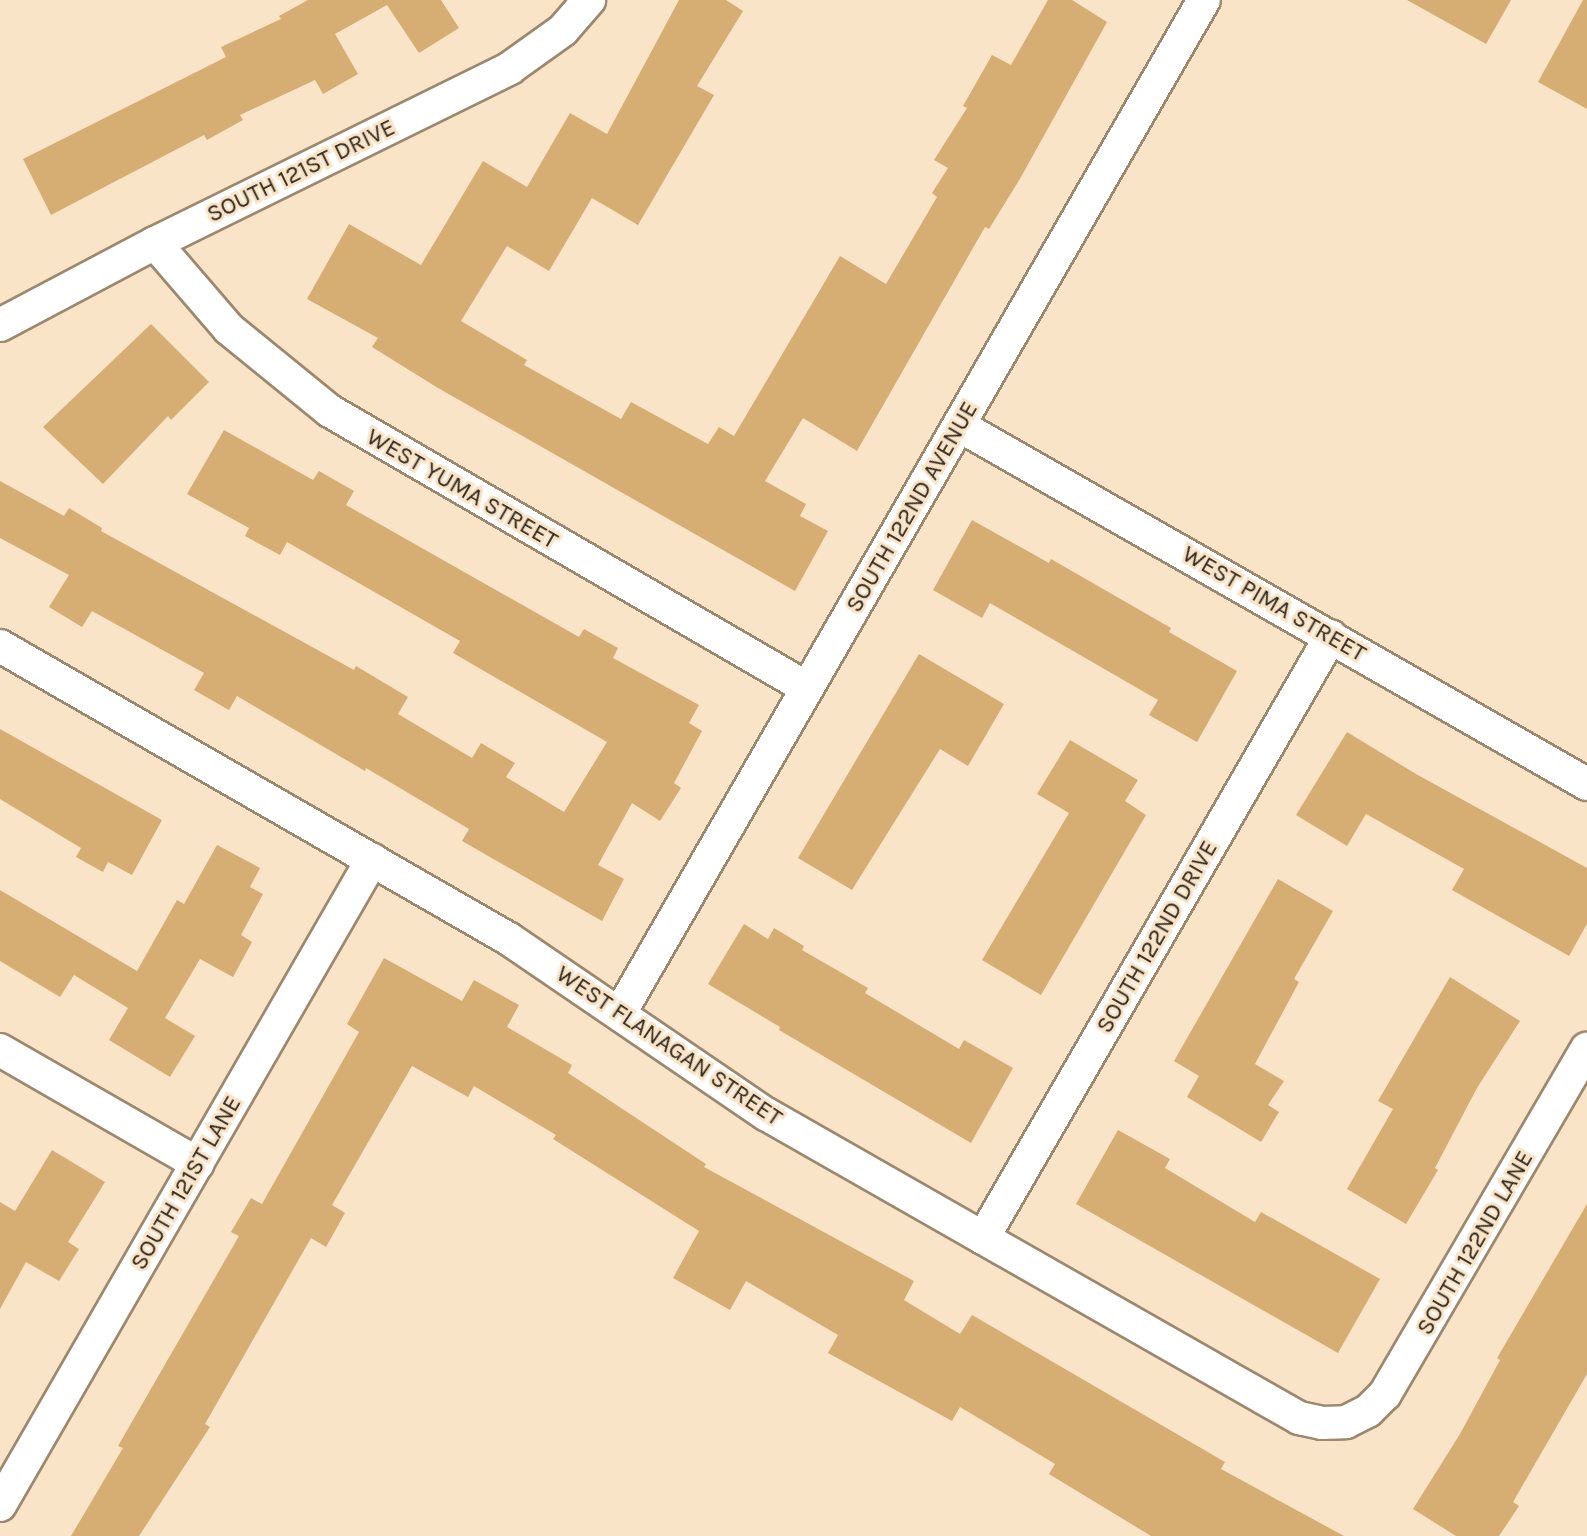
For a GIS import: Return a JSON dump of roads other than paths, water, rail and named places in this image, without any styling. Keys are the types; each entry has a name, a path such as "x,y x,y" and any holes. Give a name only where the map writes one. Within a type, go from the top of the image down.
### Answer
{"street":[{"name":"SOUTH 121ST DRIVE","path":"0,325 155,243 510,68 563,30 589,0"},
{"name":"SOUTH 122ND AVENUE","path":"620,1013 1204,0"},
{"name":"WEST YUMA STREET","path":"155,243 229,329 330,411 807,688"},
{"name":"WEST PIMA STREET","path":"960,426 1587,784"},
{"name":"SOUTH 122ND DRIVE","path":"983,1238 1331,636"},
{"name":"WEST FLANAGAN STREET","path":"0,646 545,961 739,1098 1289,1413 1322,1423 1346,1422"},
{"name":"SOUTH 121ST LANE","path":"0,1505 11,1459 198,1164 372,860"},
{"name":"SOUTH 122ND LANE","path":"1346,1422 1368,1411 1398,1375 1587,1049"},
{"path":"0,1050 198,1164"}]}
